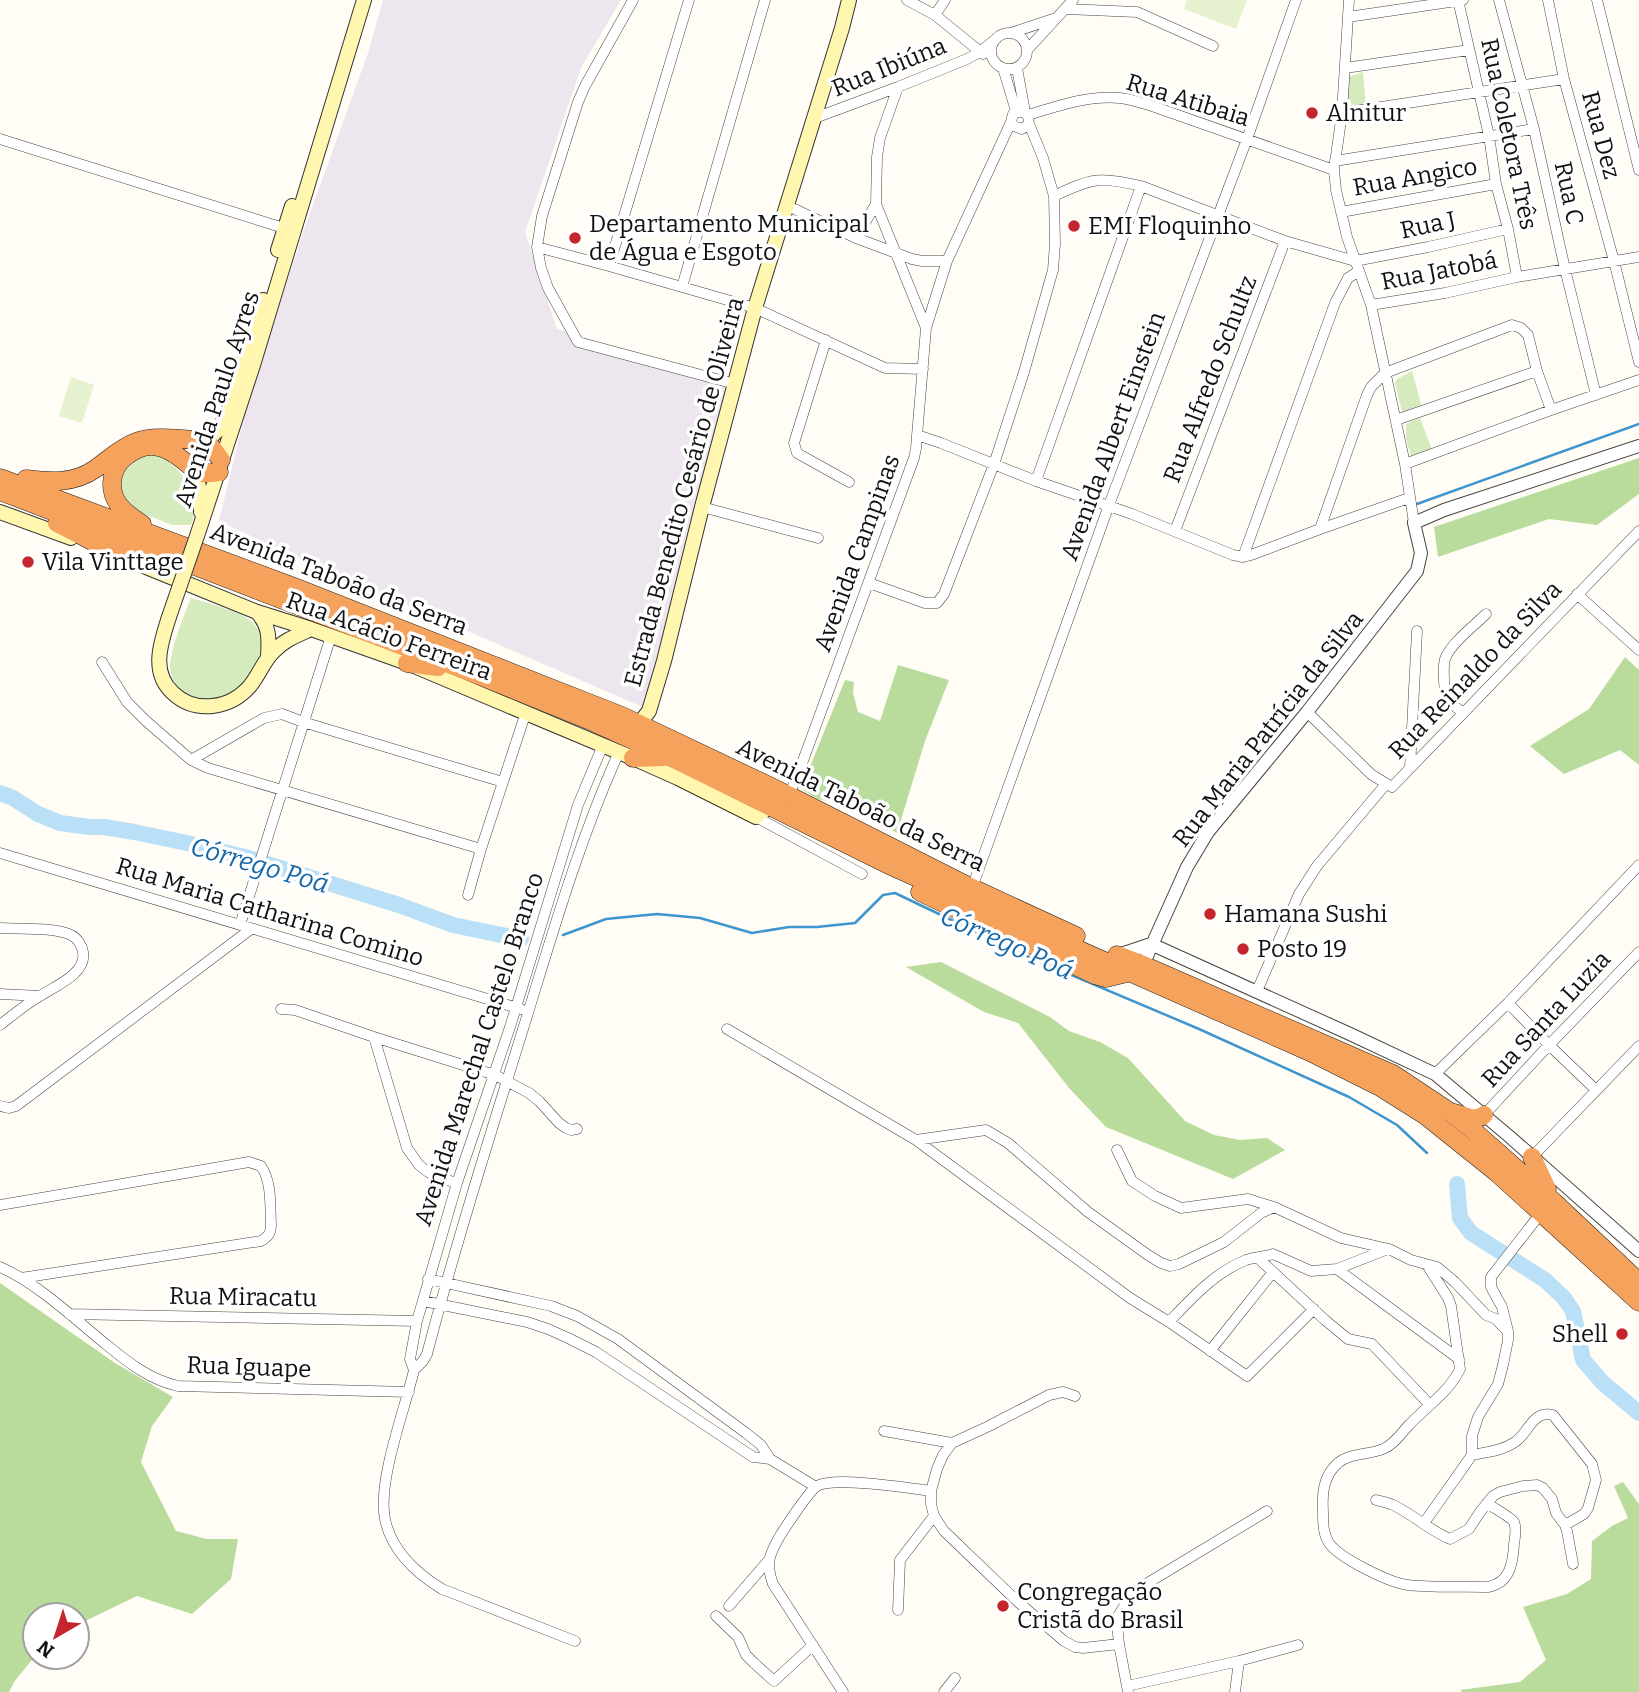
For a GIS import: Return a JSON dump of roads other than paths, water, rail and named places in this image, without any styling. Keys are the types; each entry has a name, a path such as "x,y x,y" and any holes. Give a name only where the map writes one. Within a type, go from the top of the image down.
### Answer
{"highway":[{"path":"2,484 65,481 94,470 136,441 157,438 207,441 220,466 206,474 196,471 171,451 154,446 135,450 120,461 115,469 112,486 117,503 134,519 162,538"},
{"path":"2,484 24,506 129,560"},
{"name":"Avenida Taboão da Serra","path":"2,484 162,538 647,723 972,888 1118,955 1137,969"},
{"name":"Avenida Taboão da Serra","path":"2,484 483,677 624,748 670,757 889,865 1247,1017 1393,1074 1450,1112 1547,1207"},
{"path":"407,663 483,677"},
{"path":"624,748 670,757"},
{"name":"Avenida Taboão da Serra","path":"1247,1017 1426,1116 1496,1172 1547,1207 1639,1282"},
{"path":"1450,1112 1475,1119 1485,1115"},
{"path":"1532,1157 1547,1207 1590,1257 1639,1302"}],"main road":[{"name":"Avenida Paulo Ayres","path":"311,161 355,0"},
{"name":"Avenida Paulo Ayres","path":"199,529 201,498 196,471 200,455 207,441 219,429 229,409 364,0"},
{"name":"Estrada Benedito Cesário de Oliveira","path":"603,746 624,748 647,723 755,308 849,0"},
{"name":"Avenida Paulo Ayres","path":"199,529 253,365 289,230"},
{"name":"Rua Acácio Ferreira","path":"0,512 257,612 407,663 603,746"},
{"path":"199,529 160,649 162,679 171,691 189,704 211,707 231,700 248,689 268,657 268,627 257,612"},
{"path":"269,637 276,626 284,621"},
{"path":"268,657 289,639 311,629"},
{"path":"624,748 756,817 786,794"}],"street":[{"path":"633,0 578,102 542,216 537,247 541,268 548,288 578,342 735,384"},
{"path":"609,266 690,0"},
{"path":"682,287 765,0"},
{"path":"907,0 935,15 980,52"},
{"path":"935,15 946,0"},
{"name":"Avenida Albert Einstein","path":"972,888 1109,506 1297,0"},
{"path":"1349,0 1342,113 1334,166 1340,212 1371,305 1405,464 1414,523 1444,510 1639,446"},
{"path":"1348,17 1460,0"},
{"name":"Rua Coletora Três","path":"1460,0 1517,277"},
{"name":"Rua C","path":"1499,0 1534,129 1564,269 1596,395"},
{"name":"Rua Dez","path":"1548,0 1564,79 1639,362"},
{"path":"1597,0 1636,147 1639,170"},
{"path":"1027,49 1070,4 1137,12 1213,46"},
{"path":"869,583 925,604 937,603 944,594 994,464 1050,285 1055,244 1054,196 1043,158 1003,68 993,60 991,52 992,45 1002,34 1057,18"},
{"path":"1003,68 1017,68 1027,57 1022,38 1010,33"},
{"name":"Rua Ibiúna","path":"812,119 898,87 980,52 996,39"},
{"path":"1345,68 1469,50"},
{"name":"Rua Ibiúna","path":"980,52 993,60"},
{"path":"1012,122 1017,128 1026,127 1017,68"},
{"path":"1342,113 1564,79"},
{"path":"898,87 880,138 876,204 926,328"},
{"name":"Rua Atibaia","path":"1024,116 1075,101 1124,98 1334,166"},
{"name":"Avenida Campinas","path":"786,794 797,777 910,472 918,435 926,328 947,261 1012,122 1011,118 1024,116"},
{"path":"1334,166 1534,129"},
{"path":"0,139 289,230"},
{"path":"1054,196 1081,183 1100,179 1119,180 1142,186 1357,266"},
{"name":"Rua Angico","path":"1340,212 1496,184"},
{"path":"1036,481 1142,186"},
{"path":"856,238 876,204"},
{"path":"786,205 856,238 912,259 947,261"},
{"name":"Rua J","path":"1357,266 1508,229"},
{"name":"Rua Alfredo Schultz","path":"1175,531 1285,241"},
{"path":"537,247 755,308 885,368 923,369"},
{"name":"Rua Jatobá","path":"1371,305 1639,257"},
{"path":"1243,557 1335,303 1357,266"},
{"path":"1320,529 1367,395 1385,373 1512,326 1521,328 1528,335 1550,410"},
{"path":"826,340 794,443 797,453 849,482"},
{"path":"1396,420 1537,371"},
{"path":"1405,464 1639,380"},
{"path":"918,435 1243,557 1409,498"},
{"path":"702,507 818,538"},
{"name":"Rua Maria Patrícia da Silva","path":"1137,969 1152,944 1190,861 1208,832 1307,712 1417,571 1421,553 1414,523"},
{"name":"Rua Reinaldo da Silva","path":"1307,712 1372,775 1392,787 1639,531"},
{"path":"1577,594 1637,645"},
{"path":"1463,713 1446,697 1445,659 1452,648 1486,614"},
{"path":"1410,768 1417,631"},
{"path":"240,925 331,636"},
{"path":"102,663 127,702 191,760 208,768 481,849"},
{"path":"468,895 526,712"},
{"path":"191,760 264,718 282,714 503,782"},
{"name":"Avenida Marechal Castelo Branco","path":"414,1370 427,1354 528,1011 552,894 571,827 603,746"},
{"name":"Avenida Marechal Castelo Branco","path":"575,1641 442,1589 425,1579 393,1542 384,1519 383,1495 391,1454 414,1370 411,1359 417,1321 457,1183 516,1007 564,897 586,831 624,748"},
{"path":"1247,1017 1299,894 1317,866 1385,784"},
{"path":"756,817 862,874"},
{"path":"571,827 586,831"},
{"name":"Rua Maria Catharina Comino","path":"0,853 528,1011"},
{"path":"1435,1074 1508,1003 1639,865"},
{"path":"552,894 564,897"},
{"path":"0,928 56,931 70,935 78,940 84,957 72,976 0,1025"},
{"path":"0,1106 16,1106 251,929"},
{"path":"1118,955 1152,944 1435,1074 1639,1251"},
{"name":"Rua Santa Luzia","path":"1485,1115 1639,952"},
{"path":"0,994 40,996"},
{"path":"1508,1003 1596,1090"},
{"path":"281,1009 295,1010 495,1074 540,1101 559,1123 571,1130 577,1129"},
{"path":"727,1029 916,1140 1130,1298 1247,1376 1314,1310"},
{"path":"374,1037 407,1148 419,1165 428,1172 457,1183"},
{"path":"1532,1157 1639,1046"},
{"path":"916,1140 986,1130 1008,1143 1088,1212 1148,1255 1170,1266 1224,1242 1261,1213 1274,1207"},
{"path":"1116,1150 1132,1181 1181,1208 1248,1199 1274,1207 1341,1238 1389,1249 1437,1267 1486,1315 1496,1319 1508,1331"},
{"path":"0,1205 249,1162 261,1166 265,1171 271,1232 261,1241 21,1278"},
{"path":"1423,1523 1472,1455 1472,1436 1478,1418 1498,1384 1503,1366 1508,1331 1502,1307 1491,1287 1491,1277 1547,1207"},
{"path":"1169,1322 1207,1283 1226,1269 1251,1259 1273,1254 1311,1271 1337,1269 1389,1249"},
{"path":"1259,1259 1348,1339 1372,1344 1430,1405"},
{"path":"1427,1265 1451,1306 1460,1369 1454,1381 1390,1445 1378,1451 1345,1459 1336,1466 1324,1484 1323,1529 1330,1544 1342,1554 1374,1574 1395,1583 1477,1587 1496,1585 1506,1576 1513,1560 1516,1531 1514,1521 1510,1517 1487,1503"},
{"name":"Rua Iguape","path":"0,1267 21,1278 124,1359 163,1383 178,1386 409,1392"},
{"path":"1337,1269 1459,1359"},
{"path":"1210,1351 1273,1272"},
{"path":"428,1279 551,1306 577,1315 618,1339 746,1433 761,1446 770,1459"},
{"path":"423,1300 527,1322 568,1338 596,1352 753,1457 770,1459 816,1486 858,1483 930,1490"},
{"name":"Rua Miracatu","path":"69,1314 417,1321"},
{"path":"1075,1396 1063,1392 1049,1395 952,1443 937,1469 930,1490 931,1504 934,1516 944,1531 1032,1615 1064,1641 1083,1648 1119,1644"},
{"path":"1472,1455 1492,1452 1517,1441 1533,1420 1540,1415 1553,1415 1592,1464 1597,1480 1584,1514 1565,1525"},
{"path":"884,1431 952,1443"},
{"path":"1376,1500 1395,1505 1437,1534 1450,1539 1469,1529 1487,1503 1500,1492 1537,1485 1552,1499 1556,1513 1565,1525 1573,1564"},
{"path":"729,1606 768,1561 783,1531 816,1486"},
{"path":"1267,1511 1146,1584 1123,1606 1117,1624 1128,1689 1298,1645"},
{"path":"898,1610 900,1560 934,1516"},
{"path":"768,1561 773,1584 843,1692"},
{"path":"716,1616 738,1637 754,1663 774,1681 813,1645"},
{"path":"1234,1692 1239,1661"},
{"path":"944,1692 955,1678"}],"waterway":[{"path":"1417,504 1639,424"},
{"name":"Córrego Poá","path":"0,793 60,823 134,832 245,857 399,905 453,925 521,939"},
{"name":"Córrego Poá","path":"563,935 606,919 657,914 700,918 752,933 789,927 855,923 883,895 895,893 1029,957 1199,1029 1349,1097 1397,1125 1427,1153"},
{"name":"Córrego Poá","path":"1457,1184 1460,1218 1471,1233 1545,1280 1564,1298 1573,1311 1583,1360 1603,1383 1639,1413"}],"place":[{"name":"Alnitur","path":"1312,113"},
{"name":"EMI Floquinho","path":"1074,226"},
{"name":"Departamento Municipal de Água e Esgoto","path":"575,238"},
{"name":"Vila Vinttage","path":"28,562"},
{"name":"Hamana Sushi","path":"1210,914"},
{"name":"Posto 19","path":"1243,949"},
{"name":"Shell","path":"1622,1334"},
{"name":"Congregação Cristã do Brasil","path":"1003,1606"}]}
